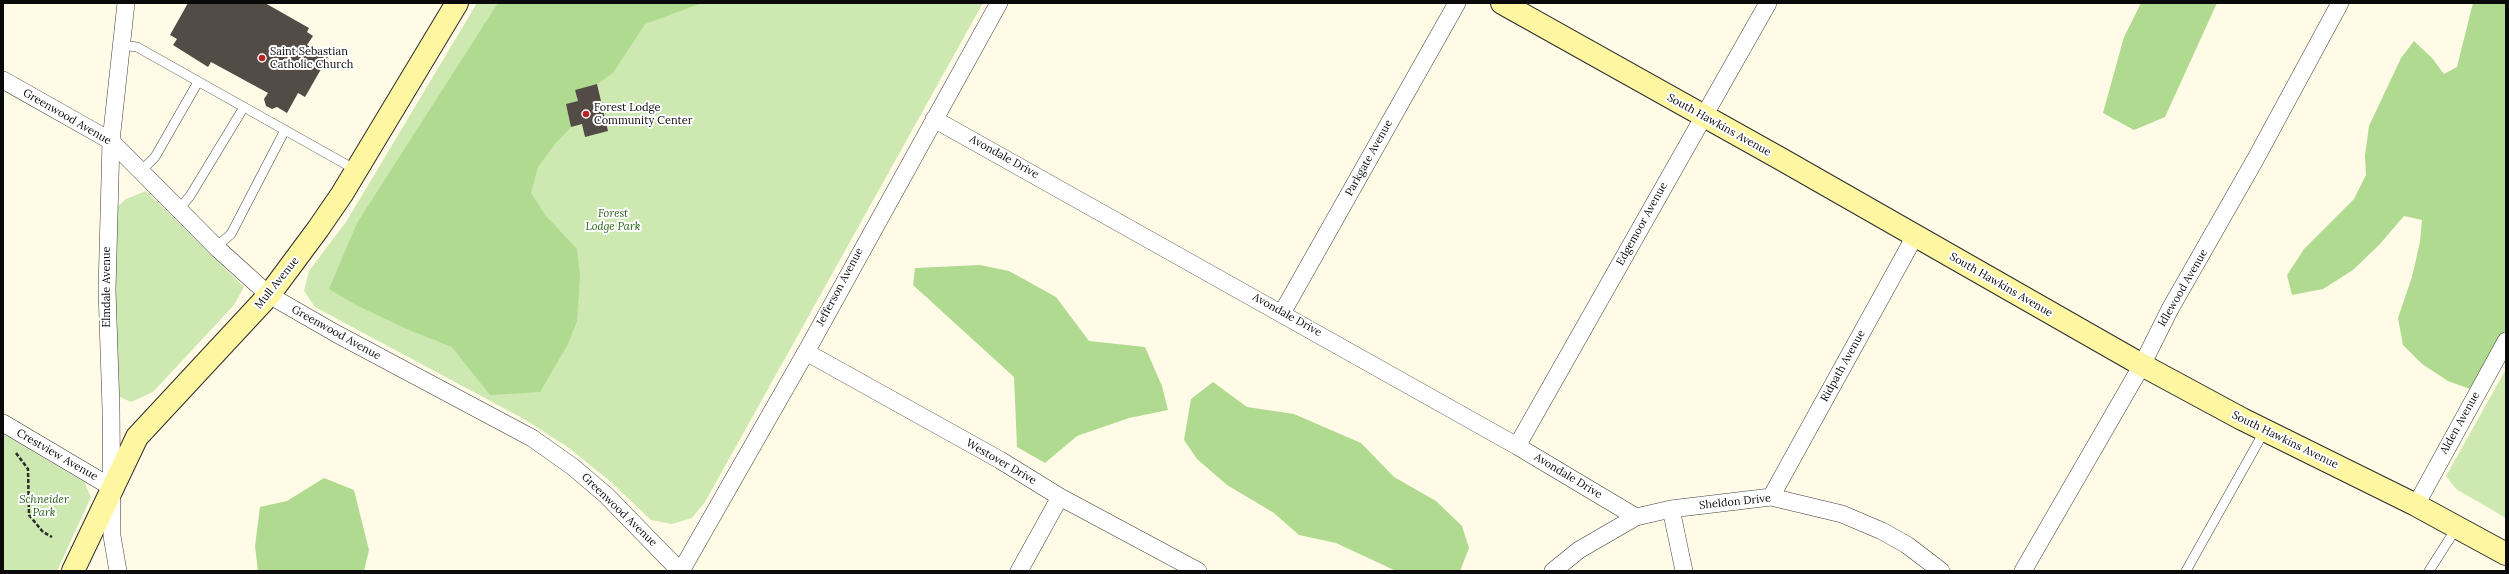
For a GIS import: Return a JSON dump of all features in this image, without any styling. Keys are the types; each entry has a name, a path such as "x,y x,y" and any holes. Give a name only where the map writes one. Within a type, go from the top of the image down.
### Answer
{"main road":[{"name":"Mull Avenue","path":"73,571 111,487 137,437 269,295 318,230 457,3"},
{"name":"South Hawkins Avenue","path":"1502,3 2142,365 2265,430 2416,505 2506,554"}],"street":[{"name":"Elmdale Avenue","path":"118,571 112,536 106,290 111,141 126,3"},
{"name":"Jefferson Avenue","path":"680,571 806,352 999,3"},
{"name":"Parkgate Avenue","path":"1282,313 1457,3"},
{"name":"Edgemoor Avenue","path":"1517,446 1768,3"},
{"name":"Idlewood Avenue","path":"2023,571 2142,365 2170,309 2244,180 2340,3"},
{"name":"Greenwood Avenue","path":"3,80 111,141 216,247 269,295 549,450 606,495 680,571"},
{"name":"Avondale Drive","path":"934,119 1517,446 1636,517"},
{"name":"Ridpath Avenue","path":"1771,497 1915,236"},
{"name":"Alden Avenue","path":"2416,505 2506,341"},
{"name":"Westover Drive","path":"806,352 1000,460 1060,496 1198,571"},
{"name":"Crestview Avenue","path":"3,423 111,487"},
{"path":"1019,571 1060,496"},
{"name":"Sheldon Drive","path":"1553,571 1579,550 1636,517 1671,509 1771,497 1842,514 1882,531 1907,546 1941,571"},
{"path":"1671,509 1684,571"}],"lane":[{"path":"121,45 137,47 356,170"},
{"path":"141,171 155,157 198,82"},
{"path":"179,209 190,196 244,107"},
{"path":"216,247 231,234 285,130"},
{"path":"2186,571 2265,430"},
{"path":"2429,571 2457,527"}],"path":[{"path":"12,450 24,460 28,469 29,515 43,532 52,537"}],"green space":[{"name":"Forest Lodge Park","path":"477,3 983,3 705,502 692,518 672,524 651,520 611,482 569,448 524,419 315,307 304,291 309,271 346,222"},
{"path":"498,3 702,3 645,24 613,73 597,84 575,90 578,101 571,127 555,144 538,167 531,193 546,216 577,249 580,276 577,321 568,344 540,392 490,395 452,347 409,330 356,305 329,289 357,223"},
{"path":"2141,3 2217,3 2165,117 2134,130 2103,113 2124,37"},
{"path":"2473,3 2506,3 2506,329 2473,390 2448,381 2422,364 2403,345 2398,318 2412,277 2420,242 2422,220 2404,216 2379,245 2353,270 2323,289 2292,295 2287,275 2304,249 2354,199 2366,175 2365,156 2369,126 2401,58 2414,41 2432,58 2444,74 2457,67"},
{"path":"146,191 244,287 234,305 153,392 131,402 120,397 116,388 116,219 118,206 126,199"},
{"path":"980,265 1009,271 1056,297 1089,341 1145,347 1162,386 1168,410 1129,418 1077,436 1045,463 1017,447 1014,377 913,285 915,268"},
{"path":"2506,369 2506,518 2456,489 2446,476"},
{"path":"1213,382 1247,407 1294,414 1361,443 1394,477 1436,501 1462,526 1469,548 1460,571 1396,571 1336,543 1299,535 1274,513 1227,485 1197,459 1184,440 1191,399"},
{"name":"Schneider Park","path":"3,434 84,482 91,497 57,571 3,571"},
{"path":"324,478 354,490 369,550 364,571 258,571 255,546 260,507 287,501"}],"building":[{"name":"Saint Sebastian Catholic Church","path":"188,3 265,3 309,28 307,32 313,36 307,45 328,57 305,97 298,93 287,113 277,107 272,109 266,106 264,99 268,93 211,62 208,67 173,45 177,39 170,35"},
{"name":"Forest Lodge Community Center","path":"597,84 608,131 585,137 582,124 571,127 566,104 578,101 575,90"}],"place":[{"name":"Saint Sebastian Catholic Church","path":"262,58"},
{"name":"Forest Lodge Community Center","path":"586,114"}]}
